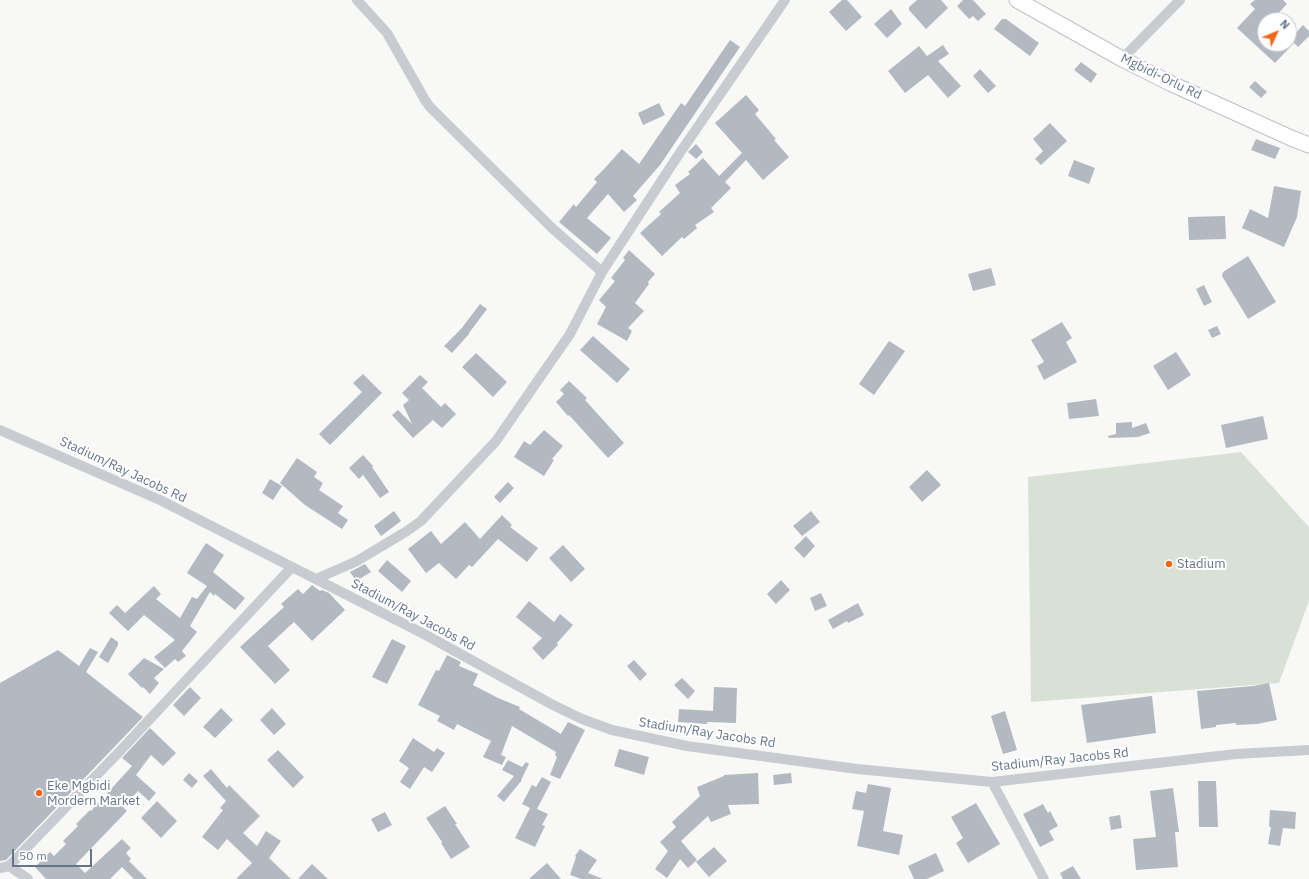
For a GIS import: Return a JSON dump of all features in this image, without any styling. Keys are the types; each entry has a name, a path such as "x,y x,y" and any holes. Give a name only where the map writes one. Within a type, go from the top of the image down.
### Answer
{"main road":[{"name":"Mgbidi-Orlu Rd","path":"1017,0 1122,59 1172,84 1309,145"}],"street":[{"path":"356,0 387,33 430,107 552,228 602,272"},
{"path":"316,579 357,561 421,521 496,441 570,334 602,272 677,157 785,0"},
{"path":"1122,59 1180,0"},
{"name":"Stadium/Ray Jacobs Rd","path":"0,430 160,500 424,634 553,705 612,730 687,746 857,769 992,782 1236,754 1309,750"},
{"path":"28,879 5,867 120,751 292,566"},
{"path":"992,782 1044,879"}],"shaded area":[{"name":"Stadium","path":"1241,452 1309,527 1309,601 1279,683 1031,702 1028,477"}],"building":[{"path":"842,0 847,0 862,17 846,31 829,12"},
{"path":"917,0 941,0 948,8 926,29 909,10 909,7"},
{"path":"963,0 973,0 986,14 978,21 973,16 969,19 957,6"},
{"path":"1255,0 1283,0 1287,4 1280,12 1257,12 1257,46 1237,28 1255,9 1250,4"},
{"path":"891,9 902,24 887,38 874,24"},
{"path":"1002,19 1006,19 1039,43 1030,56 994,29"},
{"path":"1303,25 1309,31 1309,36 1298,47 1297,46 1297,31"},
{"path":"730,40 740,47 660,165 633,196 637,200 624,212 608,194 587,218 611,238 597,254 559,222 574,204 576,207 597,182 594,179 622,149 639,164 681,103 685,106"},
{"path":"943,45 949,54 938,61 961,86 948,98 928,75 905,93 888,71 919,46 927,56"},
{"path":"1263,52 1285,52 1275,63"},
{"path":"1081,62 1097,74 1091,83 1074,70"},
{"path":"980,69 996,86 988,93 973,76"},
{"path":"1255,81 1267,92 1261,98 1249,87"},
{"path":"746,95 759,110 755,114 776,139 774,140 789,157 763,180 746,160 725,182 731,188 711,208 714,212 695,225 697,228 684,239 682,237 662,256 640,233 661,214 659,212 680,193 675,185 690,174 688,172 703,158 719,176 742,153 715,123"},
{"path":"659,103 665,115 643,125 638,113"},
{"path":"1050,123 1067,141 1041,165 1035,159 1043,151 1033,139"},
{"path":"1256,139 1280,148 1275,159 1251,150"},
{"path":"696,144 703,152 696,159 688,152"},
{"path":"1074,160 1095,168 1089,184 1068,176"},
{"path":"1274,186 1301,191 1297,217 1284,247 1242,228 1250,209 1268,218"},
{"path":"1225,216 1226,239 1189,240 1188,217"},
{"path":"629,250 655,274 648,282 649,284 635,303 644,311 628,328 632,331 627,341 597,324 606,307 599,300 615,281 611,278 625,260 623,258"},
{"path":"1248,256 1276,302 1248,319 1222,276 1223,272"},
{"path":"991,268 996,285 973,291 968,274"},
{"path":"1204,285 1212,302 1204,306 1196,289"},
{"path":"480,304 487,309 469,334 452,353 444,346 461,329"},
{"path":"1062,322 1072,338 1066,342 1077,362 1044,380 1037,366 1044,362 1031,340"},
{"path":"1217,326 1221,334 1212,338 1208,330"},
{"path":"593,336 630,369 617,383 580,350"},
{"path":"889,341 905,351 874,395 859,384"},
{"path":"1176,352 1191,375 1168,390 1153,366"},
{"path":"476,353 507,382 493,397 462,367"},
{"path":"363,374 382,393 330,445 319,434 362,392 353,383"},
{"path":"420,375 428,382 422,388 441,407 445,403 456,414 442,428 433,420 413,438 392,415 398,410 412,424 403,405 409,400 402,393"},
{"path":"569,381 587,398 585,400 624,443 608,458 556,402 564,394 560,390"},
{"path":"1096,399 1099,416 1069,419 1067,403"},
{"path":"1263,416 1268,439 1226,448 1221,425"},
{"path":"1132,422 1132,428 1146,423 1150,433 1138,437 1109,438 1108,436 1116,434 1116,423"},
{"path":"544,430 563,446 552,459 554,460 544,476 514,457 524,441 530,445"},
{"path":"363,455 373,466 372,467 389,492 380,498 363,475 359,479 349,468"},
{"path":"297,458 317,472 314,477 323,483 319,490 343,506 338,513 348,520 342,529 305,505 280,483"},
{"path":"927,470 941,485 922,502 909,487"},
{"path":"270,479 282,486 273,500 262,493"},
{"path":"508,482 514,488 500,503 494,497"},
{"path":"394,511 401,521 381,536 374,526"},
{"path":"811,511 820,522 802,536 793,526"},
{"path":"502,515 512,525 510,527 538,548 527,562 498,539 472,567 469,565 456,579 439,563 426,573 408,549 431,531 441,544 465,522 480,539"},
{"path":"806,536 815,546 804,558 794,548"},
{"path":"206,543 224,555 213,572 245,598 235,610 215,594 214,596 210,592 190,626 197,632 182,651 186,656 178,662 175,659 165,668 154,657 175,640 144,615 128,631 109,613 117,605 125,613 154,586 161,594 156,599 180,618 192,597 197,599 207,586 187,573"},
{"path":"563,545 585,569 571,582 549,558"},
{"path":"387,560 411,581 402,592 378,571"},
{"path":"365,564 371,572 356,581 350,572"},
{"path":"781,580 790,590 776,604 767,594"},
{"path":"312,585 320,591 322,590 329,593 345,610 312,641 294,622 268,646 290,670 275,684 240,647 284,607 281,604 298,589 303,594"},
{"path":"821,593 827,606 815,611 810,598"},
{"path":"529,601 554,622 560,614 573,625 557,643 558,645 543,660 532,648 542,638 516,617"},
{"path":"858,603 864,615 848,623 847,621 833,629 828,620"},
{"path":"111,637 118,642 118,645 108,663 99,657"},
{"path":"392,639 406,646 387,684 372,677"},
{"name":"Eke Mgbidi Mordern Market","path":"90,648 98,652 86,672 143,717 6,860 0,861 0,683 58,650 79,666"},
{"path":"447,655 461,662 459,666 478,674 473,685 520,707 519,709 561,734 568,722 585,730 560,779 550,775 557,757 555,755 556,752 512,726 501,755 506,757 502,765 483,757 491,741 457,724 454,730 437,721 440,716 418,705 436,670 439,671"},
{"path":"144,658 164,669 154,678 159,683 150,694 128,674"},
{"path":"634,660 647,674 640,681 627,666"},
{"path":"682,678 695,691 688,699 674,685"},
{"path":"1269,683 1277,720 1257,724 1236,725 1236,723 1216,725 1216,727 1201,729 1197,691 1253,686"},
{"path":"190,687 201,698 184,716 173,705"},
{"path":"714,687 737,688 736,723 707,722 707,724 678,722 679,709 713,711"},
{"path":"1152,696 1156,733 1087,743 1081,705"},
{"path":"221,708 233,720 215,738 203,727"},
{"path":"272,708 286,724 274,735 260,720"},
{"path":"1005,711 1017,750 1003,754 991,716"},
{"path":"150,728 176,753 163,766 151,755 136,775 156,793 149,801 138,791 123,807 127,811 76,864 85,873 122,839 131,848 126,853 131,859 129,861 147,879 134,879 122,867 110,879 46,879 35,867 50,852 54,856 66,844 63,841 78,826 76,824 90,810 91,811 132,766 122,758"},
{"path":"413,738 434,752 437,748 445,753 432,772 424,767 410,789 400,782 409,768 399,761"},
{"path":"619,749 649,757 644,775 614,766"},
{"path":"278,750 304,777 293,788 267,760"},
{"path":"508,760 522,767 526,762 529,764 522,780 504,802 497,796 514,776 502,770"},
{"path":"211,769 227,788 229,785 260,816 243,833 257,846 266,831 281,841 269,858 291,879 236,879 252,863 227,839 218,850 202,837 223,810 220,808 226,801 203,776"},
{"path":"189,773 198,781 192,788 183,780"},
{"path":"758,773 759,804 728,805 731,814 711,822 708,816 681,841 697,860 688,868 680,859 667,878 655,869 668,851 660,842 676,827 672,822 700,796 697,787 724,775"},
{"path":"791,773 792,783 774,785 773,775"},
{"path":"542,777 551,782 537,809 548,814 542,825 545,826 535,847 515,838 530,808 522,804 532,785 536,787"},
{"path":"1198,781 1216,781 1218,827 1199,827"},
{"path":"868,784 891,788 883,831 903,835 899,855 857,846 864,811 852,809 856,791 866,793"},
{"path":"1173,788 1179,832 1175,832 1178,867 1136,870 1133,839 1156,837 1150,791"},
{"path":"157,801 177,821 161,838 141,818"},
{"path":"976,803 1000,844 968,863 956,843 963,838 951,817"},
{"path":"1043,804 1048,813 1050,811 1058,826 1049,831 1054,840 1040,847 1023,814"},
{"path":"445,806 470,847 451,859 426,818"},
{"path":"1270,810 1296,812 1295,829 1283,828 1280,846 1268,844 1271,827 1269,827"},
{"path":"385,812 392,825 378,832 371,819"},
{"path":"1120,815 1122,828 1111,830 1109,817"},
{"path":"714,847 727,861 709,877 696,862"},
{"path":"580,849 597,860 588,873 603,879 581,879 570,875 576,857 575,856"},
{"path":"936,853 944,871 927,879 914,879 908,866"},
{"path":"547,863 561,879 529,879"},
{"path":"312,864 328,879 298,879"},
{"path":"1073,866 1081,879 1063,879 1060,873"}],"place":[{"name":"Stadium","path":"1169,564"},
{"name":"Eke Mgbidi Mordern Market","path":"39,793"}]}
